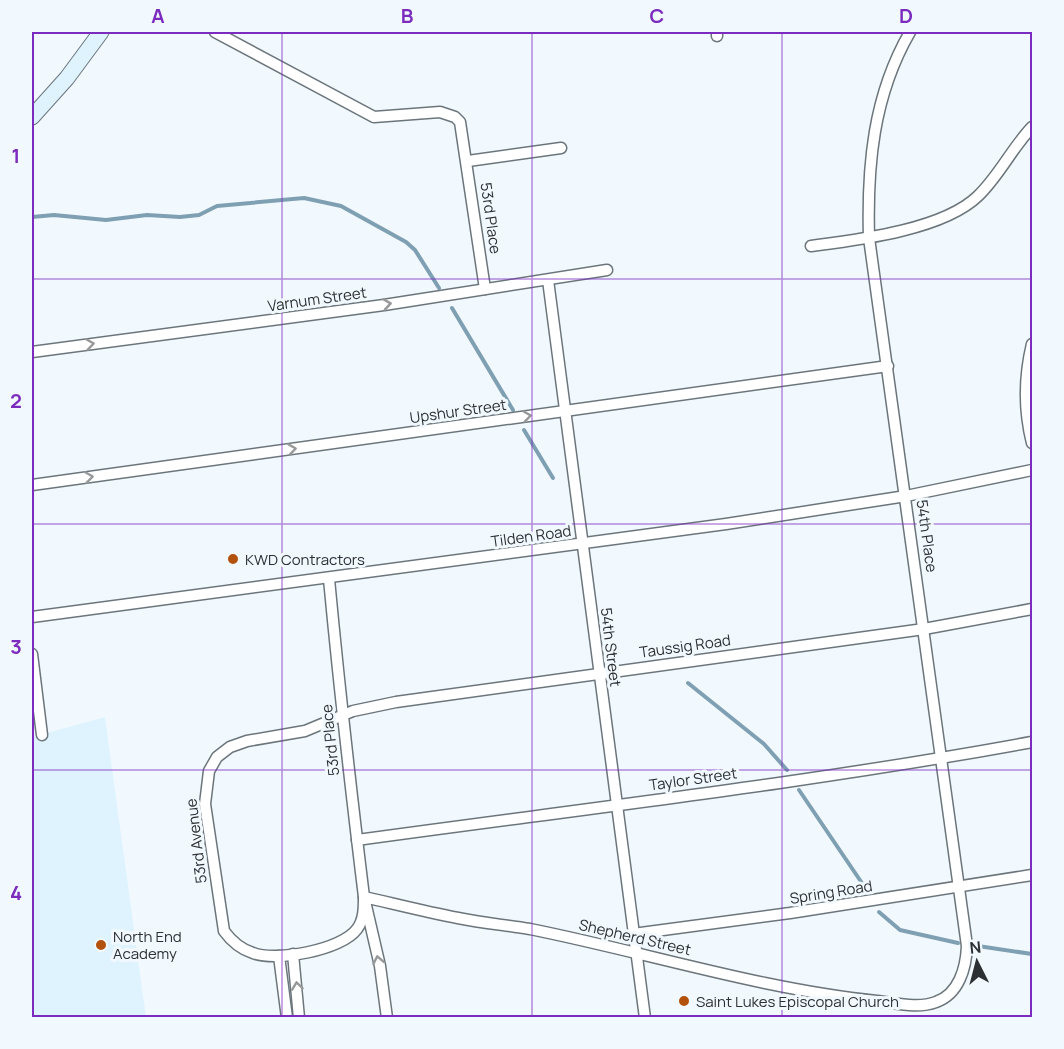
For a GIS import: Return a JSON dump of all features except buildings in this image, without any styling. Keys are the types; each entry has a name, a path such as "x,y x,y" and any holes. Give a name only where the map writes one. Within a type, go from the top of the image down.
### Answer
{"street":[{"path":"32,117 67,78 101,32"},
{"name":"53rd Place","path":"215,32 374,117 429,112 455,117 463,127 485,289"},
{"name":"54th Place","path":"899,1003 921,1006 937,1002 949,994 959,982 965,968 967,946 869,238 870,156 875,123 893,68 910,32"},
{"path":"811,246 869,238 942,218 961,209 978,196 1032,127"},
{"path":"467,156 561,148"},
{"name":"Varnum Street","path":"32,352 607,270"},
{"name":"54th Street","path":"548,280 645,1017"},
{"path":"1032,344 1026,401 1032,443"},
{"name":"Upshur Street","path":"32,485 888,366"},
{"name":"Tilden Road","path":"32,617 329,579 906,496 1032,470"},
{"name":"53rd Place","path":"329,579 342,716 364,897 380,966 387,1017"},
{"name":"Taussig Road","path":"342,716 396,702 924,628 1032,609"},
{"path":"32,654 42,735"},
{"name":"53rd Avenue","path":"279,956 255,954 244,950 232,942 225,931 205,804 207,779 217,757 230,747 247,741 305,731 342,716"},
{"name":"Taylor Street","path":"357,840 940,759 1032,742"},
{"name":"Spring Road","path":"633,934 959,888 1032,875"},
{"name":"53rd Place","path":"279,956 330,946 349,937 360,923 364,897"},
{"name":"Shepherd Street","path":"364,897 798,989 899,1003"},
{"path":"293,954 299,1017"},
{"path":"279,956 287,1017"}],"shaded area":[{"path":"105,717 146,1017 32,1018 32,737"}],"waterway":[{"path":"32,217 54,215 106,220 147,215 180,217 199,215 217,206 304,198 341,206 406,242 415,250 439,288"},
{"path":"452,308 513,410"},
{"path":"524,430 553,478"},
{"path":"688,683 764,744 787,770"},
{"path":"799,790 868,892"},
{"path":"879,912 900,930 958,943"},
{"path":"978,946 1032,954"}],"place":[{"name":"KWD Contractors","path":"233,559"},
{"name":"North End Academy","path":"101,945"},
{"name":"Saint Lukes Episcopal Church","path":"684,1001"}]}
